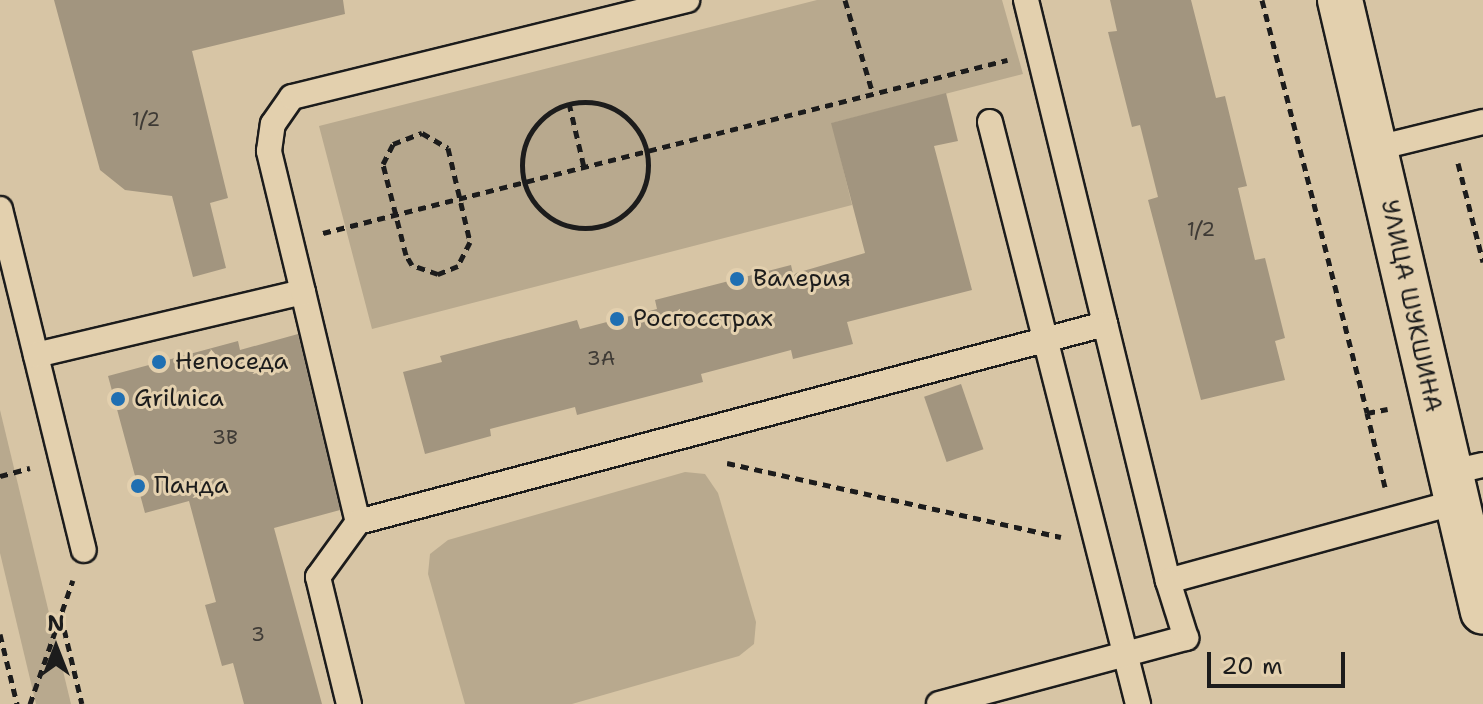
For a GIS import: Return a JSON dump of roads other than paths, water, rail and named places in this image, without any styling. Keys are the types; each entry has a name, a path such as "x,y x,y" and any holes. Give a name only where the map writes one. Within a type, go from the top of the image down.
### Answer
{"street":[{"name":"УЛИЦА ШУКШИНА","path":"1340,0 1462,480 1483,612"}],"lane":[{"path":"358,522 269,151 273,124 292,97 687,0"},
{"path":"939,704 1186,638 1168,581 1026,0"},
{"path":"990,122 1101,545 1138,704"},
{"path":"1377,148 1483,122"},
{"path":"0,209 84,550"},
{"path":"36,355 303,292"},
{"path":"349,704 318,577 358,522 1105,324"},
{"path":"1168,581 1462,480"}],"place":[{"name":"Валерия","path":"737,279"},
{"name":"Росгосстрах","path":"617,319"},
{"name":"Непоседа","path":"159,362"},
{"name":"Grilnica","path":"118,399"},
{"name":"Панда","path":"138,486"}]}
